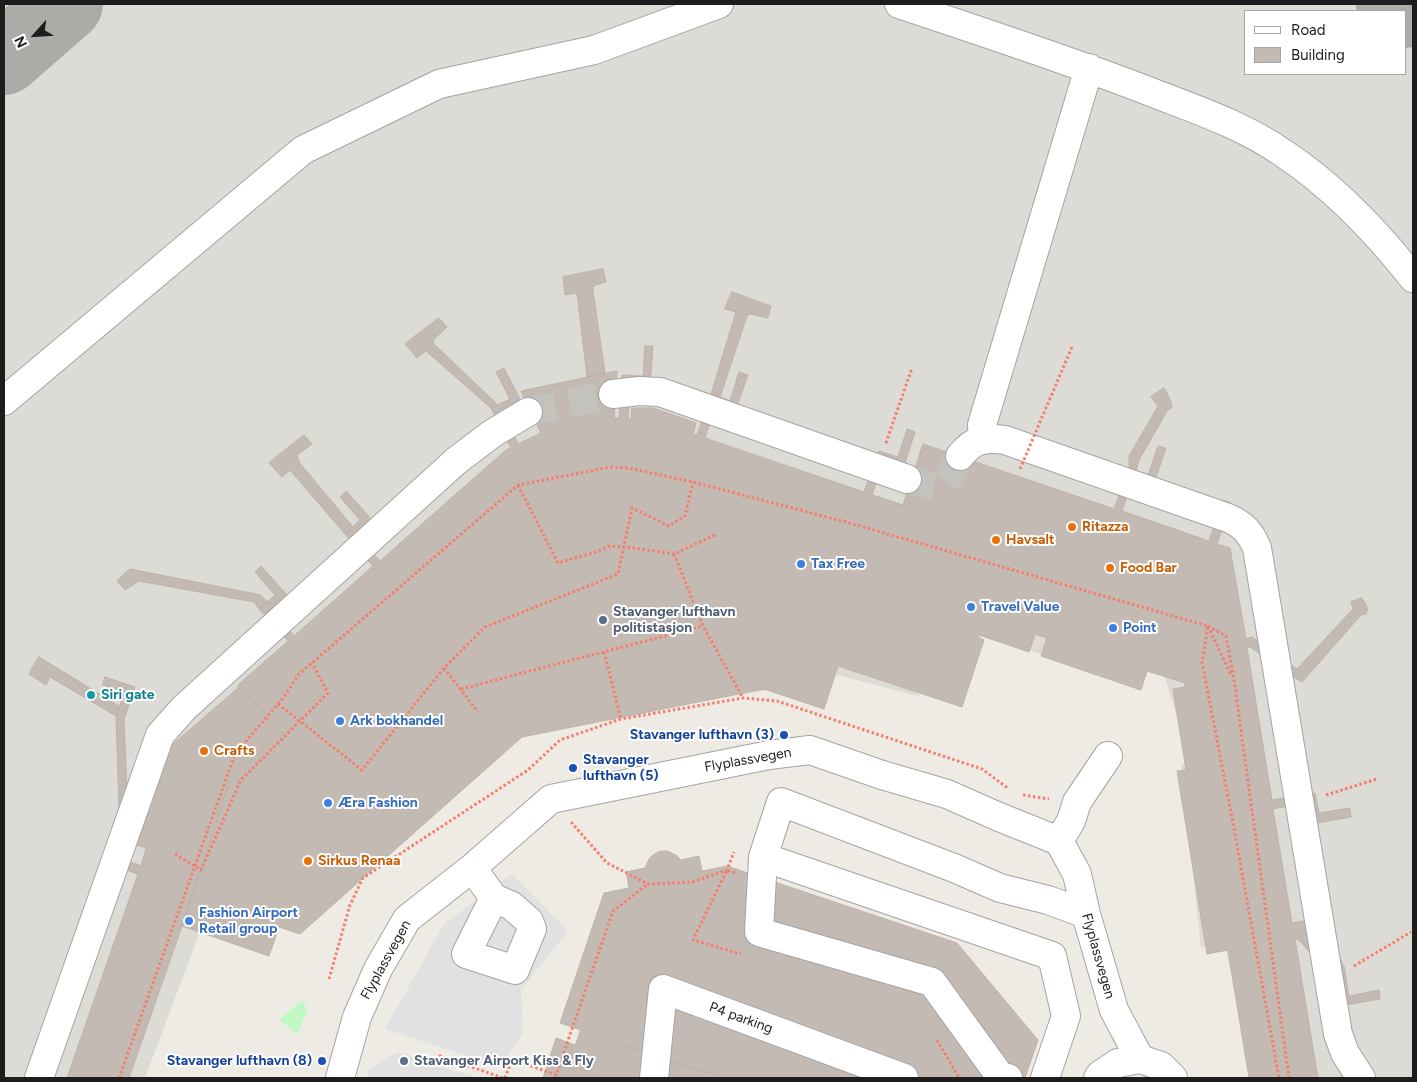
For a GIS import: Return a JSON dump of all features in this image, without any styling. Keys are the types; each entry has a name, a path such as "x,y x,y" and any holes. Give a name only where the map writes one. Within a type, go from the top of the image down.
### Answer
{"lane":[{"path":"4,402 303,150 439,84 594,50 719,4"},
{"path":"900,4 1089,68 1239,127 1283,152 1320,180 1368,225 1413,278"},
{"path":"983,440 982,425 1089,68"},
{"path":"613,394 639,391 660,392 906,478"},
{"path":"39,1078 160,734 184,708 456,461 492,433 528,412"},
{"path":"960,456 976,442 990,438 1005,440 1228,518 1242,524 1251,534 1257,548 1338,1034 1345,1052 1361,1078"},
{"name":"Flyplassvegen","path":"340,1078 357,1017 378,969 407,919 472,868 550,799 770,755 810,750 947,794 1059,841 1077,874 1086,914 1114,1010 1140,1059"},
{"path":"1059,841 1071,821 1077,802 1108,756"},
{"path":"1008,1078 1000,1076 932,982 759,932 763,857 780,802 954,868 1000,888 1048,900 1086,914"},
{"path":"763,857 1052,956 1066,1016 1045,1078"},
{"path":"472,868 494,898"},
{"name":"P4 parking","path":"654,1078 663,989 904,1078"},
{"path":"1098,1078 1118,1063 1140,1059 1161,1066 1173,1078"}],"path":[{"path":"1020,469 1072,346"},
{"path":"884,452 912,368"},
{"path":"119,1078 235,754 278,704 299,674 518,486 611,467 628,468 693,482 846,522 1208,626 1226,636 1234,680 1289,1078"},
{"path":"278,704 362,770 444,668 484,627 618,574 632,508 669,526 685,516 693,482"},
{"path":"518,486 558,563 610,546 674,554 715,535"},
{"path":"674,554 703,626 743,698"},
{"path":"461,689 703,626"},
{"path":"1208,626 1234,680"},
{"path":"1208,626 1202,662 1233,823 1278,1078"},
{"path":"604,652 621,719"},
{"path":"175,854 200,870 241,780 328,693 312,663"},
{"path":"444,668 478,712"},
{"path":"1325,795 1377,779"},
{"path":"569,821 607,863 648,884 692,882 727,870 737,843"},
{"path":"329,979 350,905 363,878"},
{"path":"438,1062 440,1056 504,1078 512,1059 556,1075 613,911 648,884"},
{"path":"1354,966 1411,932"}],"shaded area":[{"path":"4,4 1413,4 1413,1078 1251,1078 1226,950 1224,945 1201,947 1181,764 1191,762 1163,671 1143,663 1132,684 955,626 945,661 918,696 807,667 780,689 740,694 254,788 145,1078 4,1078"},
{"path":"512,874 568,931 521,990 523,1033 500,1067 385,1029 444,924"},
{"name":"Stavanger Airport Kiss & Fly","path":"397,1052 475,1078 367,1078 369,1070"}],"green space":[{"path":"303,1000 307,1011 297,1035 279,1019"}],"building":[{"path":"603,269 606,282 593,286 593,291 605,373 587,377 577,293 565,295 563,277"},
{"path":"732,292 771,306 768,318 750,314 747,316 720,397 711,394 736,312 725,309"},
{"path":"439,318 447,327 433,340 434,344 498,405 491,408 426,351 417,358 405,344"},
{"path":"645,346 653,346 650,386 630,389 628,419 631,419 632,408 653,408 696,423 693,434 697,435 711,394 730,401 739,372 748,375 735,412 714,410 705,438 864,492 879,451 898,457 907,429 915,432 903,469 882,466 872,495 903,505 923,444 1114,509 1129,468 1148,475 1158,446 1166,448 1153,486 1132,483 1122,511 1209,541 1223,500 1231,503 1217,544 1230,548 1246,639 1252,637 1297,669 1292,676 1250,647 1247,648 1272,800 1315,793 1319,813 1350,808 1351,817 1311,824 1303,803 1273,809 1292,923 1304,921 1341,960 1344,966 1349,996 1379,990 1380,999 1339,1006 1326,970 1298,939 1295,939 1318,1078 1249,1078 1228,950 1207,954 1177,771 1186,770 1173,689 1185,687 1185,683 1147,671 1141,690 1041,656 1047,638 1035,634 1029,652 979,635 978,637 984,640 962,707 838,666 824,709 764,689 522,737 300,934 279,927 269,956 182,926 231,777 282,733 249,696 247,698 238,688 238,685 288,641 259,609 275,595 255,572 261,566 288,596 275,613 294,636 373,566 345,534 360,520 340,497 346,491 373,521 360,538 380,561 506,450 511,448 491,408 510,399 496,372 504,368 522,403 505,417 518,444 541,433 521,391 617,371 614,418 619,418 622,375 643,376"},
{"path":"1164,388 1171,401 1172,408 1167,411 1139,460 1136,471 1129,468 1129,456 1158,406 1151,397"},
{"path":"304,435 312,444 297,455 299,462 353,527 345,534 290,470 282,477 269,463"},
{"path":"130,569 261,595 267,602 259,609 254,602 139,581 125,590 117,581"},
{"path":"1362,598 1368,609 1366,614 1361,615 1302,682 1292,676 1353,609 1351,602"},
{"name":"Siri gate","path":"39,657 119,706 116,716 50,677 46,685 29,674"},
{"path":"105,677 135,687 124,719 130,862 141,866 146,848 132,843 164,752 238,688 247,698 249,696 282,733 231,777 129,1078 67,1078 138,874 121,868 116,716 124,693 103,685"},
{"path":"667,851 676,855 681,860 699,856 702,871 727,866 957,943 1038,1040 1025,1078 724,1078 560,1023 604,893 629,888 626,872 645,868 653,855 658,852"},
{"path":"581,1030 724,1078 543,1078 556,1038 575,1045"}],"taxiway":[{"path":"4,58 66,4"},
{"path":"1393,4 1402,10"}],"tunnel":[{"path":"528,412 613,394"},
{"path":"907,479 930,486 941,486 949,477 960,456"}],"place":[{"name":"Ritazza","path":"1072,527"},
{"name":"Havsalt","path":"996,540"},
{"name":"Tax Free","path":"801,564"},
{"name":"Food Bar","path":"1110,568"},
{"name":"Travel Value","path":"971,607"},
{"name":"Stavanger lufthavn politistasjon","path":"603,620"},
{"name":"Point","path":"1113,628"},
{"name":"Siri gate","path":"91,695"},
{"name":"Ark bokhandel","path":"340,721"},
{"name":"Stavanger lufthavn (3)","path":"784,735"},
{"name":"Crafts","path":"204,751"},
{"name":"Stavanger lufthavn (5)","path":"573,768"},
{"name":"Æra Fashion","path":"328,803"},
{"name":"Sirkus Renaa","path":"308,861"},
{"name":"Fashion Airport Retail group","path":"189,921"},
{"name":"Stavanger lufthavn (8)","path":"322,1061"},
{"name":"Stavanger Airport Kiss & Fly","path":"404,1061"}]}
